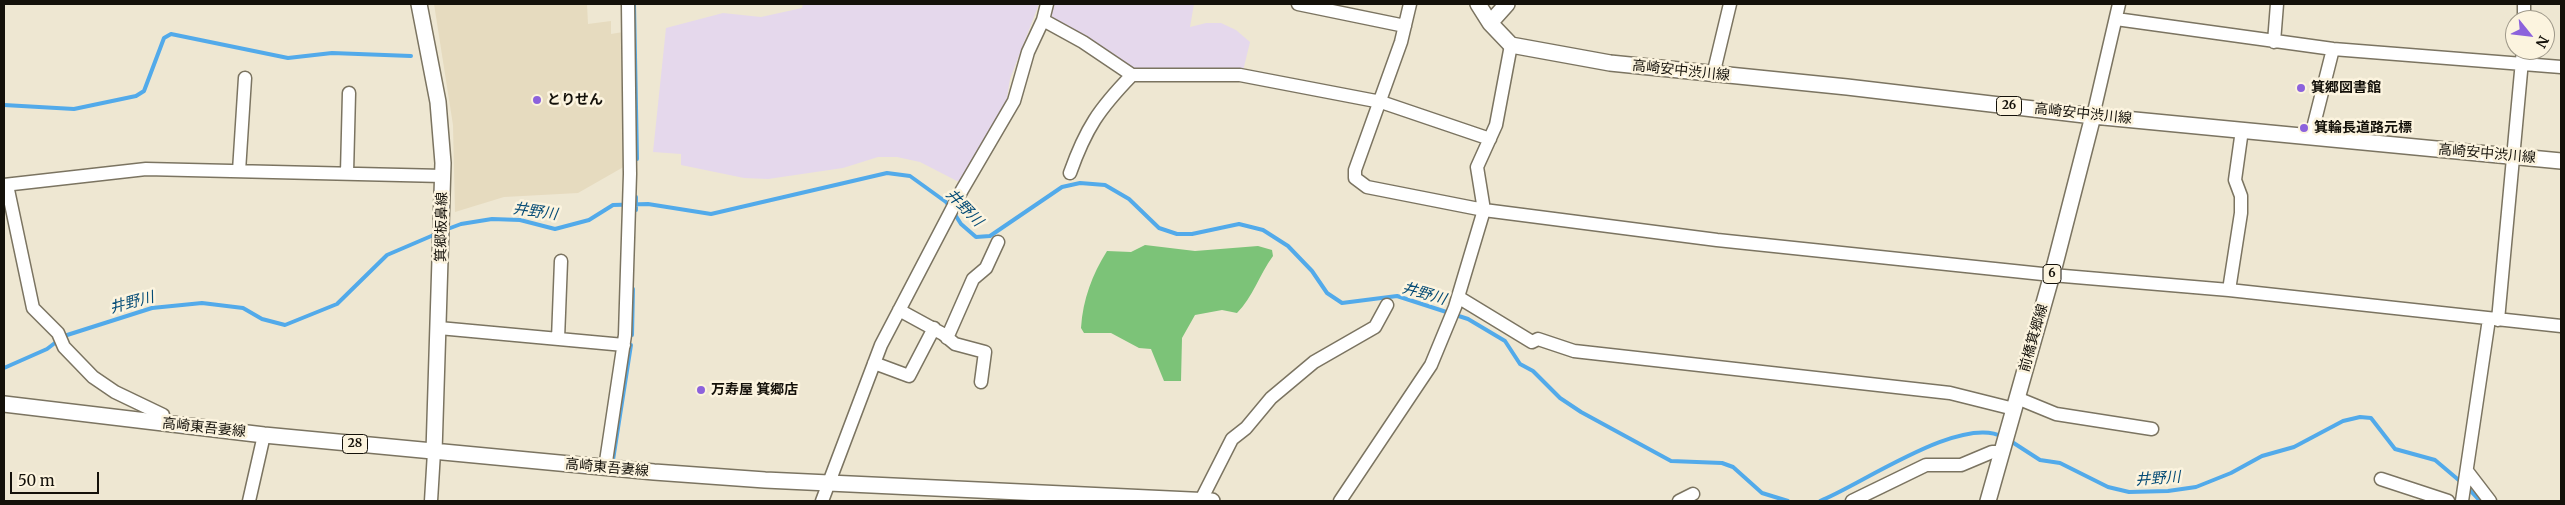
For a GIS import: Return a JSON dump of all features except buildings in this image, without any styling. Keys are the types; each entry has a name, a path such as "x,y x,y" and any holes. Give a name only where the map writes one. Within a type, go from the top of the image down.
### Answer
{"main road":[{"name":"箕郷板鼻線","path":"419,4 438,102 443,176 434,452"},
{"path":"1478,4 1490,22 1511,45"},
{"path":"1490,22 1506,4"},
{"name":"高崎安中渋川線","path":"1511,45 1610,64 1846,87 2093,116 2561,161"},
{"name":"前橋箕郷線","path":"1988,501 2052,275 2093,116"},
{"name":"高崎東吾妻線","path":"4,404 264,434 605,468 765,480 1206,501"}],"street":[{"path":"605,468 624,346 629,203 628,4"},
{"path":"822,501 831,482 874,363 899,310 956,202 1014,101 1028,52 1043,20 1047,4"},
{"path":"1298,4 1404,26"},
{"path":"1410,4 1381,102 1355,170 1355,178 1367,187 1484,210 1717,240 2052,275 2229,290 2561,326"},
{"path":"1713,75 1730,4"},
{"path":"2093,116 2119,4"},
{"path":"2274,42 2277,4"},
{"path":"2116,19 2333,49 2561,67"},
{"path":"1043,20 1083,42 1132,75 1240,75 1381,102 1490,139"},
{"path":"1340,501 1431,365 1457,302 1484,210 1477,168 1500,113 1511,45"},
{"path":"2311,136 2333,49"},
{"path":"2463,497 2494,320 2523,60"},
{"path":"1070,173 1080,143 1101,108 1132,75"},
{"path":"239,171 245,78"},
{"path":"347,173 349,93"},
{"path":"2229,290 2241,213 2241,196 2235,180 2242,130"},
{"path":"164,423 163,415 104,385 80,366 64,347 58,332 32,308 5,185 146,169 443,176"},
{"path":"947,338 973,280 986,268 998,242"},
{"path":"558,339 561,261"},
{"path":"1457,302 1532,342 1538,339 1574,351 1950,393 2016,403 2056,414 2152,429"},
{"path":"1206,501 1232,439 1246,428 1271,398 1314,362 1375,327 1387,305"},
{"path":"899,310 934,328 955,344 985,352 981,382"},
{"path":"439,328 624,346"},
{"path":"874,363 909,376 934,328"},
{"path":"249,501 264,434"},
{"path":"1852,501 1926,465 1961,464 2003,449"},
{"path":"431,501 434,452"},
{"path":"2466,475 2490,501"},
{"path":"2382,479 2448,501"},
{"path":"1679,501 1693,494"}],"shaded area":[{"name":"とりせん","path":"434,4 587,4 588,24 611,21 611,34 623,32 627,165 578,193 504,197 455,212 453,125"},
{"path":"803,4 1039,4 1010,79 1006,104 961,181 957,181 920,162 897,157 878,157 843,168 768,179 744,178 681,165 681,154 653,152 666,28 723,13 761,17 802,8"},
{"path":"1054,4 1194,4 1190,27 1206,23 1221,23 1236,30 1250,42 1243,71 1141,71 1128,68 1050,18"}],"green space":[{"path":"1145,245 1195,251 1258,246 1272,250 1273,256 1243,307 1237,313 1222,310 1195,315 1182,338 1181,381 1164,381 1151,349 1139,348 1111,333 1084,333 1081,328 1089,288 1107,251 1131,252"}],"waterway":[{"path":"634,4 637,159"},
{"path":"4,105 74,109 136,96 144,91 164,38 171,34 288,58 332,53 411,56"},
{"name":"井野川","path":"445,230 461,224 492,219 520,220 555,229 589,220 613,205 648,204 711,214 887,173 910,176 946,202 950,207"},
{"name":"井野川","path":"954,213 961,224 976,237 990,236 1062,187 1080,183 1105,185 1129,199 1159,228 1177,234 1192,234 1239,224 1263,230 1288,246 1312,271 1327,293 1342,303 1397,296 1468,319 1505,341 1520,364 1533,371 1560,398 1581,412 1671,461 1722,463 1733,467 1762,493 1788,501"},
{"name":"井野川","path":"636,197 636,210"},
{"name":"井野川","path":"4,368 47,349 64,336 152,308 202,303 243,308 262,319 285,325 337,304 387,255 436,234"},
{"path":"632,335 633,289"},
{"path":"613,460 631,345"},
{"name":"井野川","path":"2009,440 2040,460 2060,463 2108,487 2129,492 2168,491 2196,487 2231,473 2262,456 2294,447 2343,421 2360,417 2371,418 2395,449 2435,460 2461,482"},
{"name":"井野川","path":"1820,501 1911,454 1937,443 1962,435 1985,432 2003,437"},
{"name":"井野川","path":"2466,486 2480,501"}],"place":[{"name":"箕郷図書館","path":"2301,88"},
{"name":"とりせん","path":"537,100"},
{"name":"箕輪長道路元標","path":"2304,128"},
{"name":"万寿屋 箕郷店","path":"701,390"}]}
